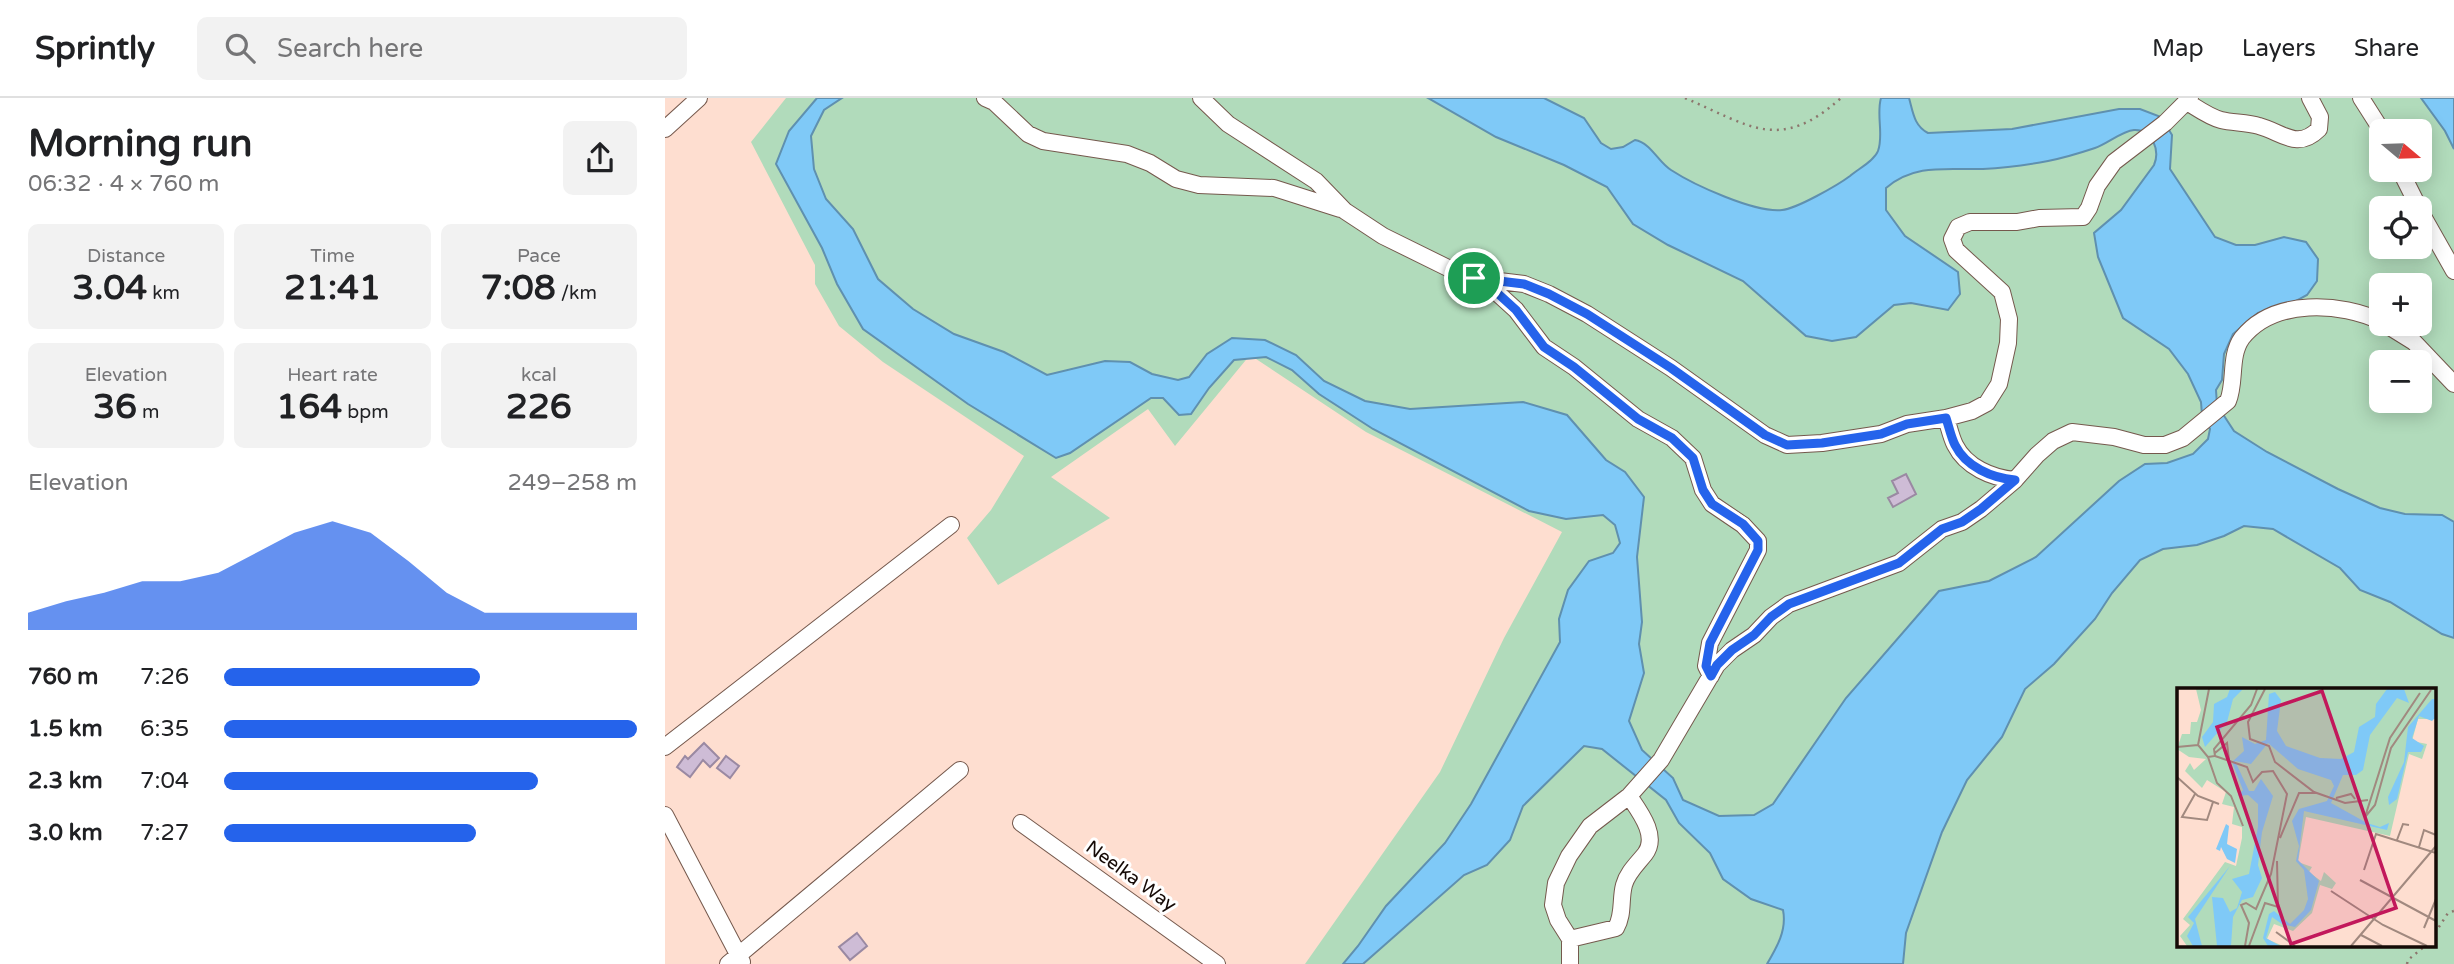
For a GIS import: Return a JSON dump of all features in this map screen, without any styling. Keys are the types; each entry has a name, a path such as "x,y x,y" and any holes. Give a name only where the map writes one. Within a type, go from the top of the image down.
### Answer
{"street":[{"path":"665,129 699,98"},
{"path":"985,98 994,102 1028,134 1043,141 1127,154 1176,178 1199,185 1274,188 1345,211"},
{"path":"1201,98 1228,124 1316,181 1345,211 1383,236 1494,290 1516,310 1544,347 1574,367 1638,419 1672,438 1693,458 1703,490 1712,504 1743,524 1758,541 1758,550 1710,643 1706,666 1711,676"},
{"path":"1474,278 1524,284 1558,299 1671,368 1765,435 1787,445 1881,434 1907,424 1972,411 1987,402 1999,383 2008,342 2009,318 2002,292 1956,250 1952,239 1958,227 1970,222 2083,217 2097,186 2114,162 2165,123 2189,100 2219,120 2259,126 2298,140 2313,135 2319,129 2320,117 2310,98"},
{"path":"2361,98 2374,119"},
{"path":"2432,233 2454,271"},
{"path":"1570,964 1570,939 1558,920 1553,905 1556,883 1569,856 1590,826 1634,791 1661,760 1717,665 1732,650 1754,635 1771,617 1789,604 1899,563 1942,529 1962,522 2015,480 2036,455 2053,441 2072,432 2103,435 2144,445 2165,445 2183,439 2228,401 2236,352 2242,339 2260,324 2287,310 2316,306 2339,308 2369,316"},
{"path":"2404,336 2414,342 2454,384"},
{"path":"1946,418 1955,446 1965,459 1989,475 2015,480"},
{"path":"1989,475 1995,497"},
{"path":"665,747 951,525"},
{"path":"665,815 737,961 960,770"},
{"path":"1570,939 1616,928 1620,921 1624,885 1633,867 1647,852 1651,841 1634,791"},
{"name":"Neelka Way","path":"1021,823 1217,964"}],"path":[{"path":"1685,98 1770,132 1800,126 1826,111 1841,98"},
{"path":"2437,930 2448,913 2454,911"},
{"path":"2407,964 2408,960 2425,946"}],"green space":[{"path":"786,98 2454,98 2454,964 1305,964 1440,772 1504,638 1562,532 1366,432 1250,355 1175,446 1148,409 1051,477 1110,518 998,585 967,538 991,510 1024,456 883,362 839,326 815,284 815,265 751,142"}],"water":[{"path":"817,98 842,98 824,110 811,136 814,169 826,199 853,229 878,279 913,309 954,334 1004,352 1047,375 1105,361 1130,362 1152,374 1178,380 1189,377 1207,354 1232,338 1265,340 1296,355 1324,381 1365,401 1410,409 1523,402 1567,415 1606,460 1625,472 1644,497 1637,557 1642,622 1639,644 1644,673 1629,721 1642,750 1673,778 1683,800 1719,816 1754,815 1773,804 1846,698 1939,591 1989,581 2036,557 2119,481 2145,464 2167,463 2193,454 2208,439 2210,429 2202,415 2201,402 2188,374 2169,349 2123,318 2098,257 2094,233 2121,210 2154,165 2156,153 2153,142 2146,133 2134,130 2095,148 2048,161 1991,169 1920,171 1897,180 1886,188 1886,210 1905,236 1958,272 1960,294 1948,310 1911,303 1894,305 1856,337 1832,341 1806,336 1743,281 1668,245 1633,224 1607,187 1564,165 1496,137 1428,98 1544,98 1584,118 1601,143 1611,149 1623,147 1635,140 1641,142 1666,167 1694,183 1741,203 1770,210 1797,206 1850,176 1873,158 1880,145 1881,98 1909,98 1917,123 1928,133 2012,129 2119,109 2140,109 2161,117 2172,135 2170,169 2215,237 2236,245 2255,245 2284,237 2306,242 2318,259 2317,281 2307,295 2285,307 2258,313 2233,334 2224,354 2222,380 2216,390 2217,405 2234,431 2267,452 2338,489 2380,508 2405,514 2442,515 2454,522 2454,638 2442,634 2390,602 2360,590 2340,568 2273,529 2244,526 2197,545 2163,549 2140,560 2112,593 2095,619 2054,664 2025,689 2002,737 1967,780 1942,832 1906,933 1903,964 1767,964 1778,945 1783,910 1751,899 1723,879 1710,853 1679,823 1666,800 1602,749 1584,746 1523,806 1510,840 1487,865 1464,875 1363,964 1343,964 1386,906 1445,843 1471,804 1560,642 1559,619 1568,590 1589,561 1613,553 1620,543 1615,525 1603,515 1566,519 1529,511 1373,429 1319,394 1292,370 1266,357 1234,360 1209,388 1191,414 1179,415 1163,398 1151,398 1070,453 1056,458 968,404 863,329 776,164 789,131"},
{"path":"2421,98 2454,98 2454,149 2445,131"}],"building":[{"path":"1906,474 1916,494 1893,507 1888,498 1898,493 1892,481"},
{"path":"704,743 719,758 710,767 703,760 690,777 677,767 685,756 688,759"},
{"path":"726,756 739,766 730,778 717,768"},
{"path":"857,933 867,946 850,960 839,947"}],"route":[{"path":"1474,278 1524,284 1587,314 1671,368 1765,435 1787,445 1881,434 1907,424 1946,418 1955,446 1965,459 1989,475 2015,480 1981,509 1962,522 1942,529 1899,563 1789,604 1771,617 1754,635 1732,650 1717,665 1711,676 1706,666 1710,643 1758,550 1758,541 1743,524 1712,504 1703,490 1693,458 1672,438 1638,419 1574,367 1544,347 1516,310 1494,290 1474,278"}]}
